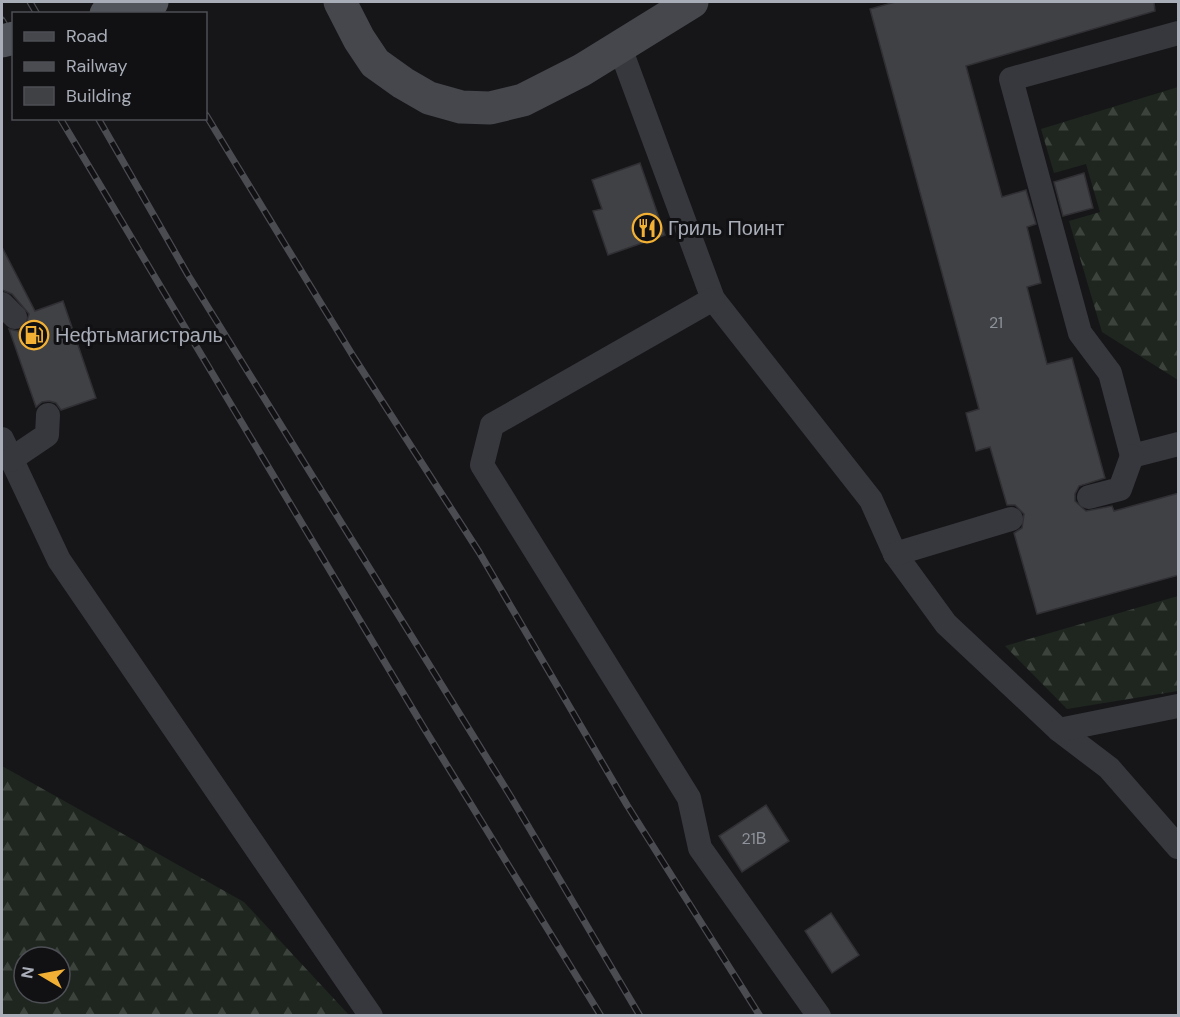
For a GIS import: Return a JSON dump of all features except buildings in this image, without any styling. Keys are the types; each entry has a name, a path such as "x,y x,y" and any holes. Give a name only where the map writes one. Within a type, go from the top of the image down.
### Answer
{"main road":[{"path":"114,12 152,2"}],"street":[{"path":"340,2 359,39 375,63 429,98 461,107 490,108 523,100 582,70 619,45 692,2"}],"lane":[{"path":"1089,497 1120,489 1132,456 1110,373 1080,333 1011,79 1179,33"},
{"path":"619,45 713,299 871,500 895,554 946,624 1059,730 1109,768 1179,848"},
{"path":"713,299 492,425 482,465 689,798 700,848 819,1016"},
{"path":"48,415 47,435 6,449 59,560 371,1016"},
{"path":"1132,456 1179,444"},
{"path":"895,554 1011,519"},
{"path":"1059,730 1179,706"}],"green space":[{"path":"1178,87 1178,380 1102,332 1069,221 1100,212 1086,164 1054,173 1041,129"},
{"path":"1178,596 1178,691 1067,709 1005,646"},
{"path":"2,766 244,902 349,1015 2,1015"}],"railway":[{"path":"30,2 36,12"},
{"path":"138,2 144,12"},
{"path":"2,20 12,37"},
{"path":"207,117 353,356 479,552 627,805 760,1016"},
{"path":"61,120 424,728 601,1016"},
{"path":"99,120 188,275 511,797 640,1016"}],"place":[{"name":"Гриль Поинт","path":"647,228"},
{"name":"Нефтьмагистраль","path":"34,335"}]}
